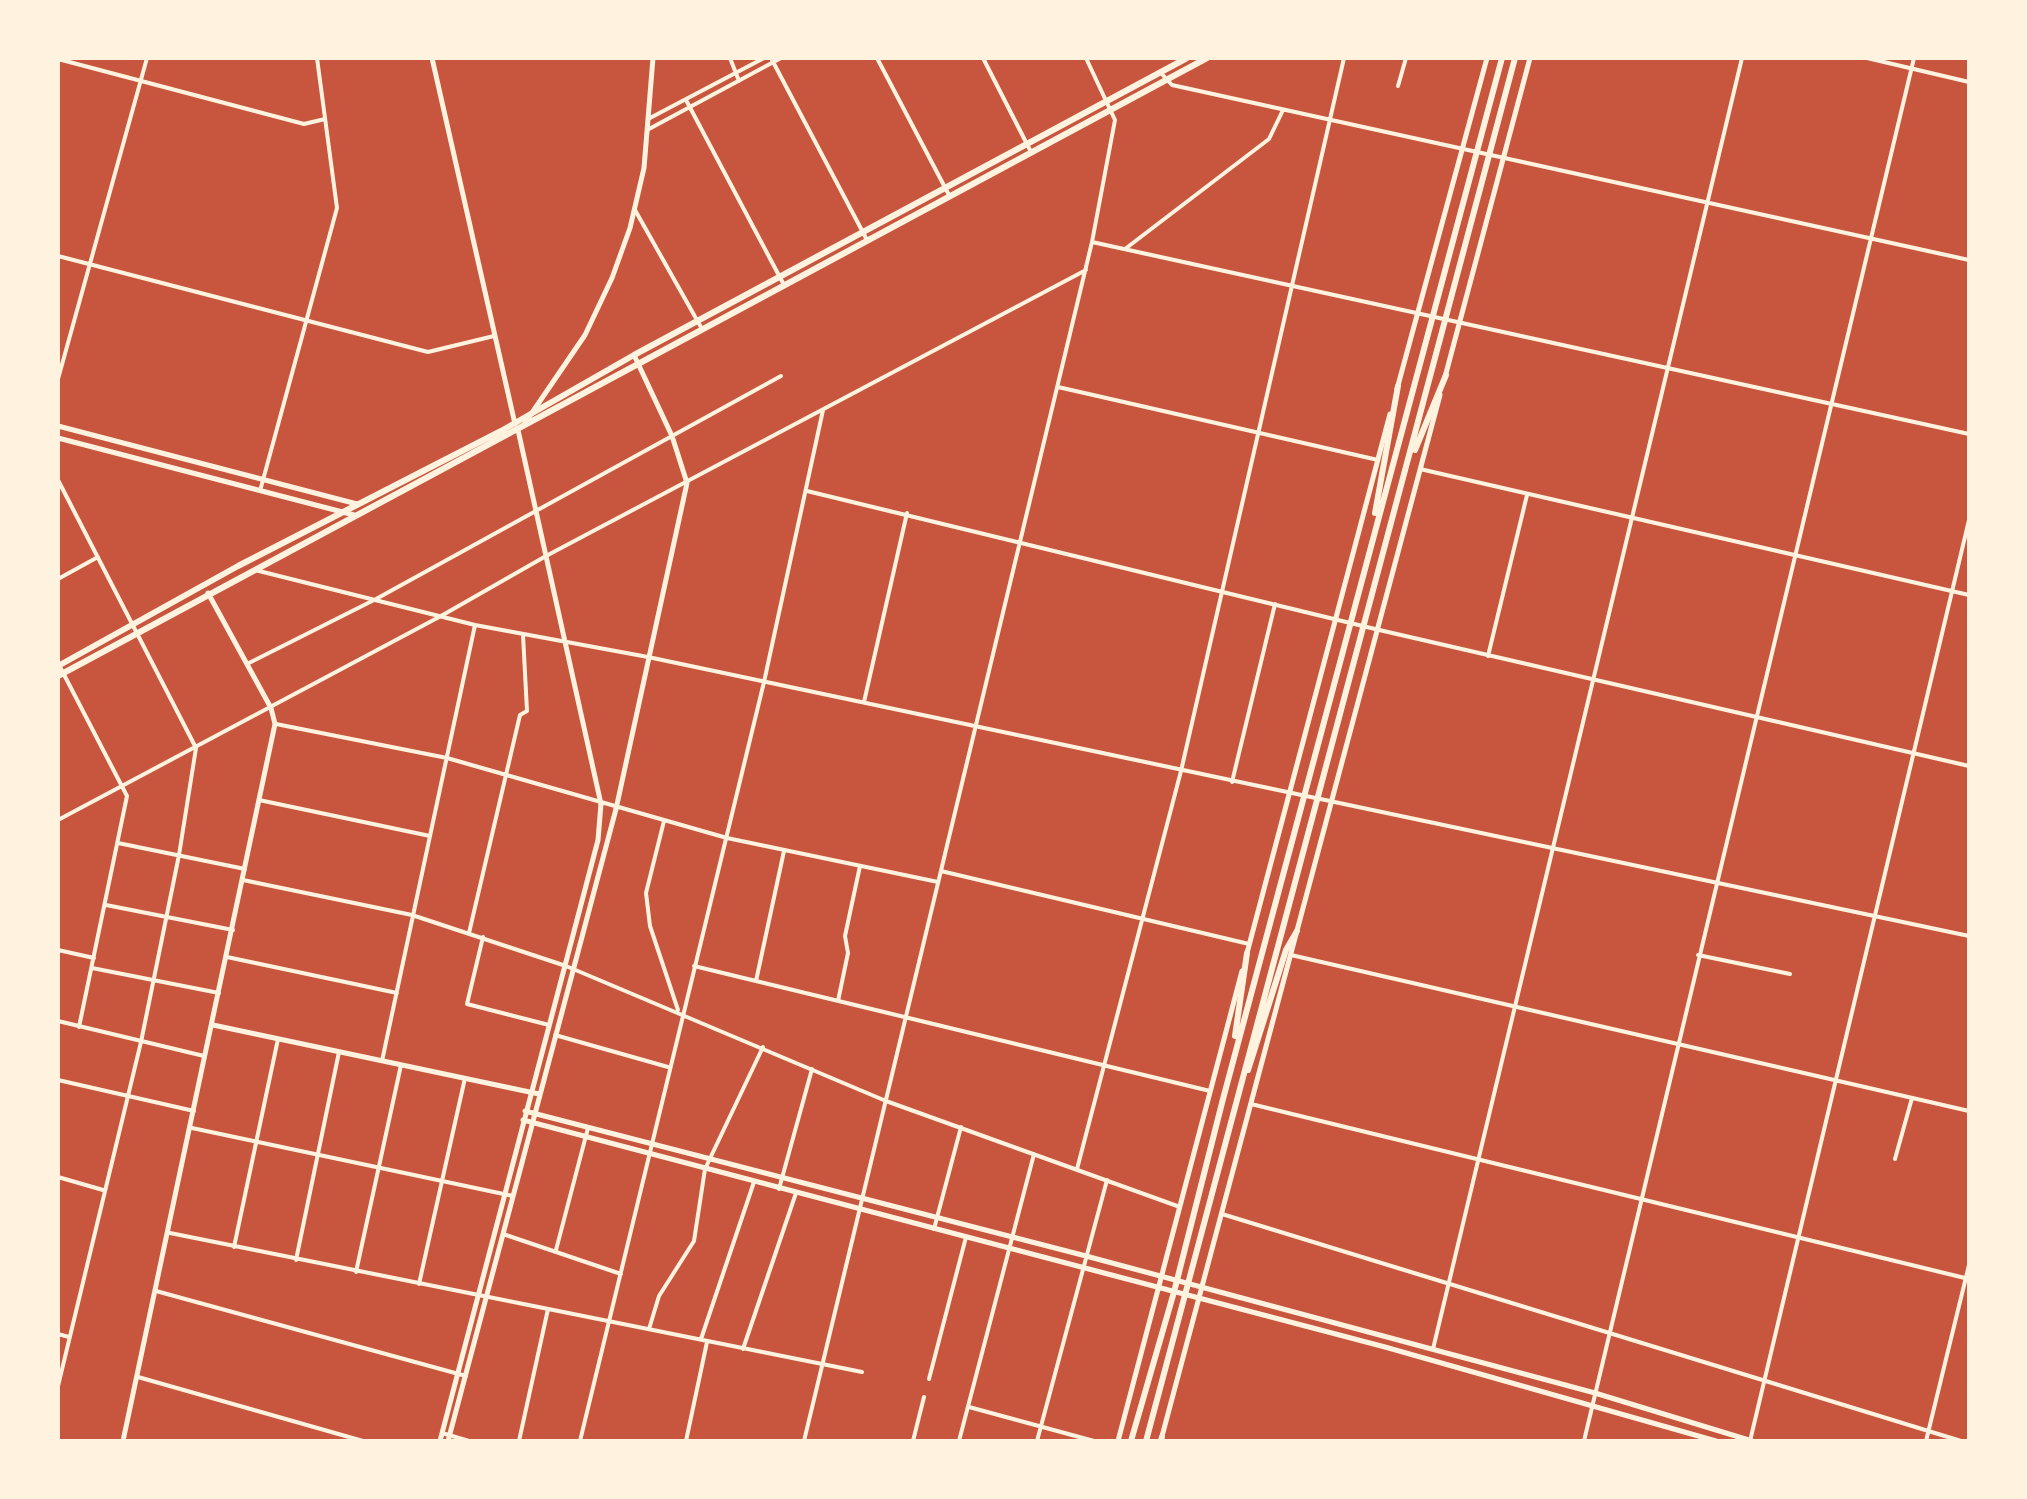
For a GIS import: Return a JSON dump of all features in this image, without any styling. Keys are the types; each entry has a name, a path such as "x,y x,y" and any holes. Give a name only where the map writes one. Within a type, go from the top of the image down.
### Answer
{"main road":[{"path":"432,58 601,804 598,840 555,1035 449,1438"},
{"path":"534,412 571,359 598,310 635,210 649,129 653,58"},
{"path":"59,665 208,593 354,515 515,427 534,412 634,355 1160,72 1207,58"},
{"path":"1118,1441 1487,58"},
{"path":"1131,1441 1177,1282 1223,1099 1502,58"},
{"path":"1146,1441 1515,58"},
{"path":"1161,1440 1375,629 1530,58"},
{"path":"61,674 238,566 638,363 1166,80 1192,60"},
{"path":"440,1441 530,1092 616,809 687,483 672,436 634,355"},
{"path":"1404,480 1446,375"},
{"path":"1370,546 1398,386"},
{"path":"58,426 358,505"},
{"path":"58,438 354,515"},
{"path":"123,1441 170,1233 275,724 271,708 208,593"},
{"path":"1236,1103 1265,1023 1286,950 1297,931"},
{"path":"1223,1099 1245,985 1247,953"},
{"path":"213,1025 539,1094"},
{"path":"525,1111 1013,1236 1433,1349 1595,1393 1751,1441"},
{"path":"523,1120 1593,1404 1716,1441"}],"street":[{"path":"58,379 147,58"},
{"path":"260,491 337,208 317,58"},
{"path":"730,58 739,81"},
{"path":"650,118 764,58"},
{"path":"649,129 772,60 781,58"},
{"path":"877,58 950,197"},
{"path":"983,58 1031,153"},
{"path":"804,1441 1092,242 1115,129 1112,109 1086,58"},
{"path":"1077,1169 1107,1064 1181,771 1344,58"},
{"path":"1398,86 1406,58"},
{"path":"1433,1349 1512,1008 1667,365 1710,201 1742,58"},
{"path":"1867,58 1969,82"},
{"path":"1584,1441 1754,717 1914,58"},
{"path":"58,59 304,124 325,119"},
{"path":"772,60 867,240"},
{"path":"1160,72 1172,85 1969,260"},
{"path":"686,100 784,285"},
{"path":"1125,249 1269,139 1283,110"},
{"path":"635,210 702,329"},
{"path":"1092,242 1418,315 1667,365 1969,434"},
{"path":"58,256 428,352 494,336"},
{"path":"58,820 125,788 546,556 1086,270"},
{"path":"247,664 376,599 781,376"},
{"path":"1058,387 1378,460"},
{"path":"580,1441 611,1321 680,1012 727,838 764,682 823,410"},
{"path":"1420,469 1969,595"},
{"path":"58,480 196,748 179,855 141,1042 58,1386"},
{"path":"807,491 1488,656 1969,766"},
{"path":"1488,656 1527,495"},
{"path":"864,702 907,513"},
{"path":"1751,1441 1969,520"},
{"path":"58,579 98,557"},
{"path":"252,569 475,625 648,657 1303,798 1876,914 1969,936"},
{"path":"1232,782 1275,604"},
{"path":"382,1061 475,625"},
{"path":"469,933 504,776 520,715 527,711 523,635"},
{"path":"59,665 127,796 79,1027"},
{"path":"275,724 447,758 616,809 727,838 938,882"},
{"path":"259,800 430,836"},
{"path":"664,821 646,893 650,926 680,1012"},
{"path":"118,843 246,869"},
{"path":"756,981 784,850"},
{"path":"838,1002 848,953 845,936 860,866"},
{"path":"941,871 1249,944"},
{"path":"243,880 412,915 569,967 886,1101 1180,1207"},
{"path":"106,905 233,930"},
{"path":"483,937 467,1004 550,1025"},
{"path":"58,950 94,958"},
{"path":"1291,955 1969,1111"},
{"path":"1698,955 1790,974"},
{"path":"227,957 397,993"},
{"path":"694,966 1210,1091"},
{"path":"92,968 219,993"},
{"path":"58,1021 206,1057"},
{"path":"555,1035 669,1067"},
{"path":"234,1247 278,1039"},
{"path":"649,1329 659,1296 694,1241 705,1169 763,1047"},
{"path":"296,1260 339,1052"},
{"path":"356,1272 401,1065"},
{"path":"779,1189 812,1069"},
{"path":"419,1284 465,1078"},
{"path":"58,1080 194,1111"},
{"path":"1895,1159 1912,1098"},
{"path":"1251,1104 1968,1279"},
{"path":"934,1229 961,1127"},
{"path":"192,1128 513,1196"},
{"path":"556,1250 588,1128"},
{"path":"959,1441 1034,1154"},
{"path":"58,1177 103,1190"},
{"path":"1037,1441 1107,1180"},
{"path":"686,1441 704,1341 754,1182"},
{"path":"743,1349 796,1193"},
{"path":"1222,1213 1961,1441"},
{"path":"170,1233 862,1372"},
{"path":"503,1234 621,1274"},
{"path":"929,1379 966,1237"},
{"path":"1926,1441 1969,1265"},
{"path":"156,1291 466,1376"},
{"path":"519,1441 548,1309"},
{"path":"58,1334 69,1337"},
{"path":"138,1377 363,1441"},
{"path":"913,1441 924,1397"},
{"path":"968,1407 1094,1441"},
{"path":"442,1433 449,1438 469,1441"}]}
